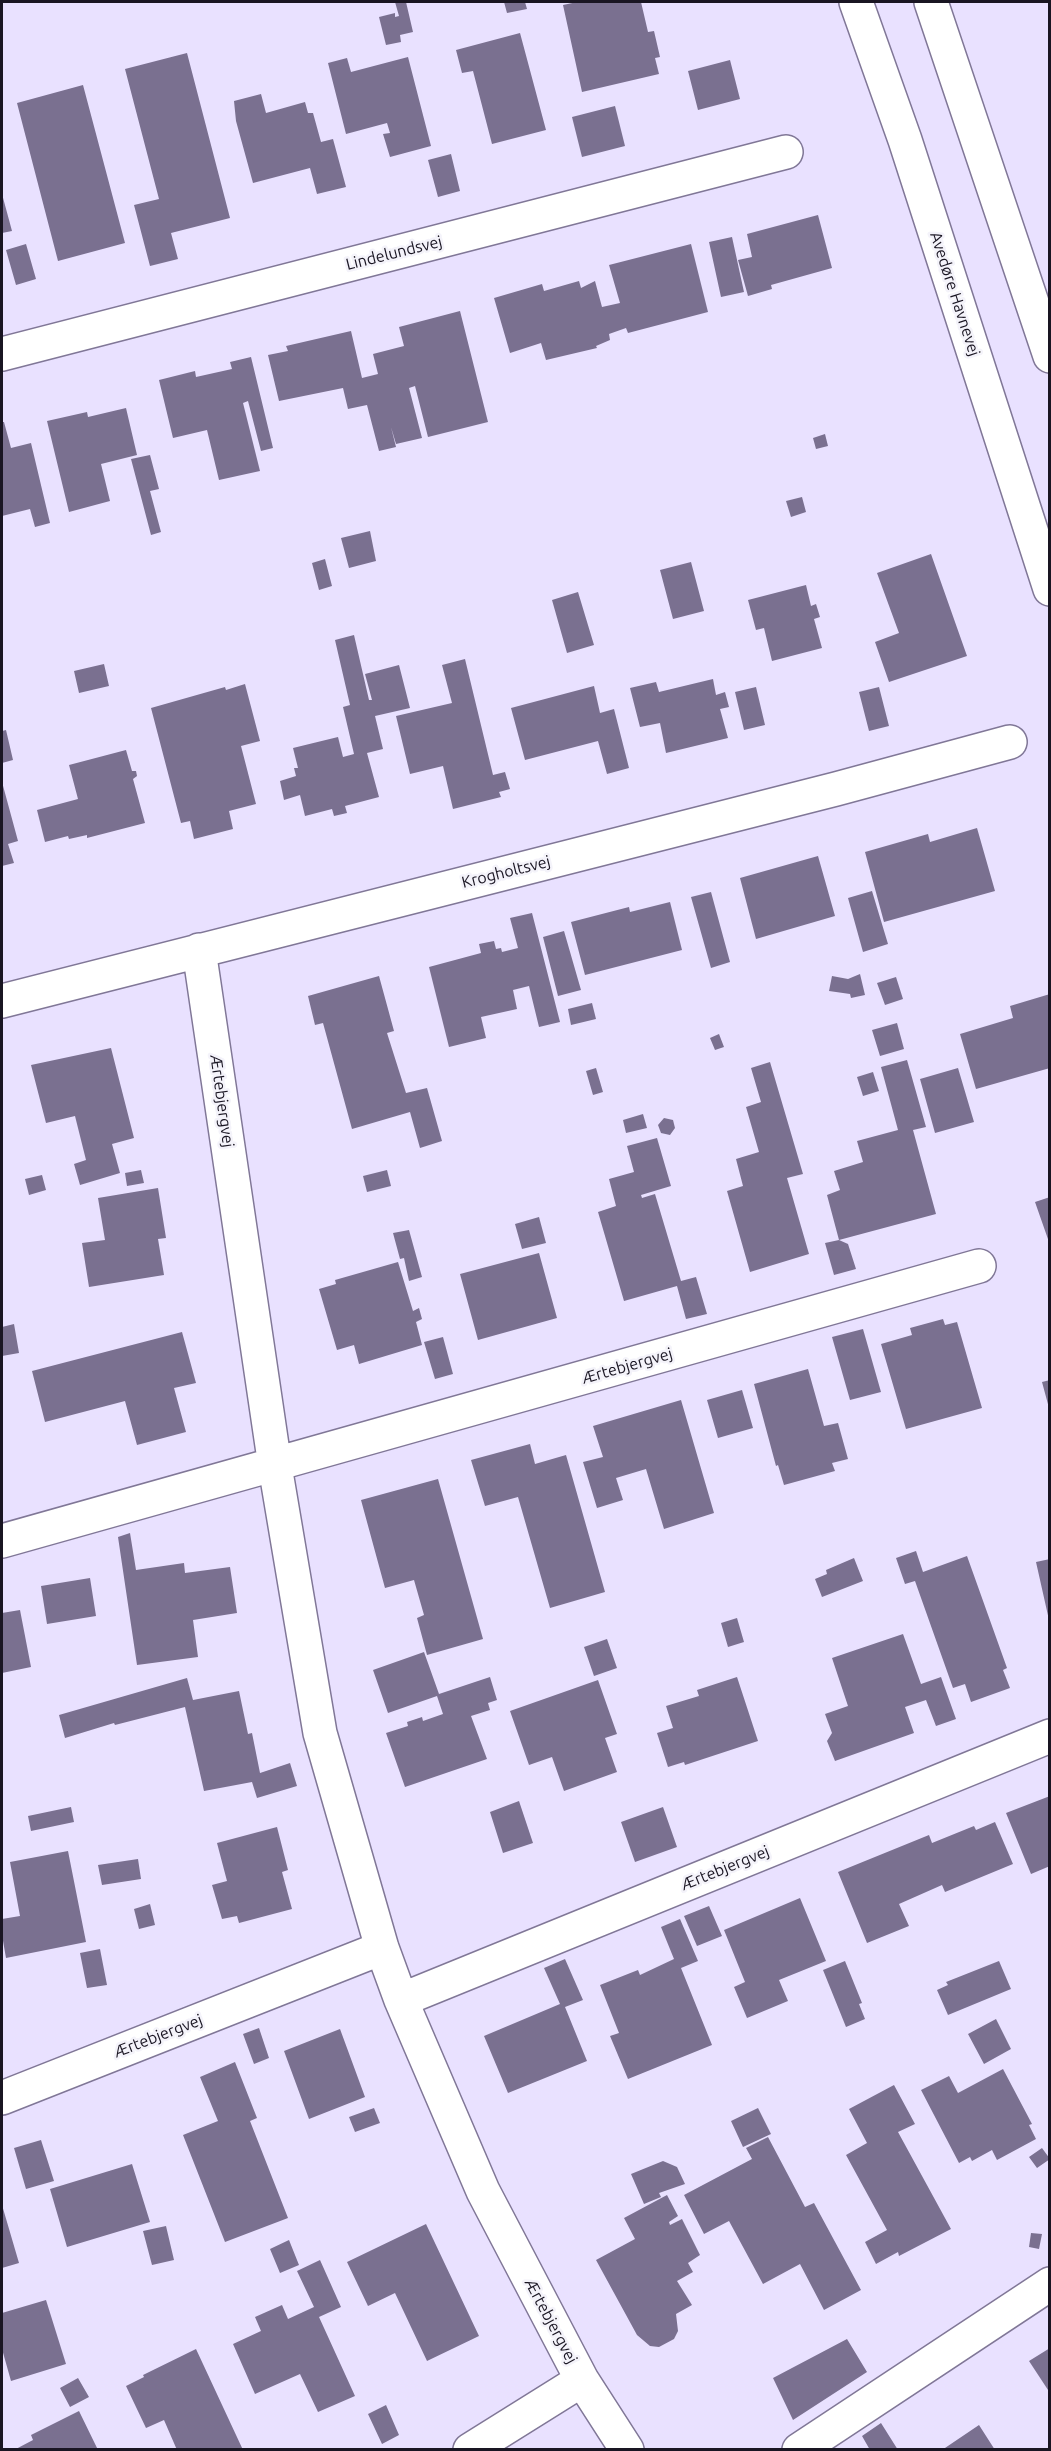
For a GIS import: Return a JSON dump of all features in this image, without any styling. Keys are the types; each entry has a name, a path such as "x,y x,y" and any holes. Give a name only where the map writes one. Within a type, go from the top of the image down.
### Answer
{"street":[{"name":"Avedøre Havnevej","path":"856,2 909,151 1050,588"},
{"path":"931,2 1050,356"},
{"name":"Lindelundsvej","path":"2,354 786,152"},
{"name":"Krogholtsvej","path":"2,1000 836,789 1010,742"},
{"name":"Ærtebjergvej","path":"199,950 275,1466 320,1733 382,1948 401,2000 483,2191 582,2380 627,2450"},
{"name":"Ærtebjergvej","path":"2,1541 979,1266"},
{"name":"Ærtebjergvej","path":"401,2000 1050,1736"},
{"name":"Ærtebjergvej","path":"2,2098 382,1948"},
{"path":"799,2450 1050,2284"},
{"name":"Ærtebjergvej","path":"470,2450 582,2380"}],"building":[{"path":"395,2 406,2 413,32 400,35 401,42 386,45 379,17 395,13 395,17 399,16"},
{"path":"504,2 525,2 527,9 507,13"},
{"path":"577,2 641,2 648,32 654,31 660,57 655,58 659,74 582,92 563,5"},
{"path":"520,33 546,130 492,144 473,71 462,73 456,50"},
{"path":"187,53 230,218 171,233 178,259 150,266 134,205 159,199 125,69"},
{"path":"408,57 431,146 390,157 383,134 390,133 387,123 346,134 328,63 347,58 351,72"},
{"path":"730,60 740,99 698,110 688,71"},
{"path":"83,85 125,243 58,261 17,103"},
{"path":"261,94 266,113 305,102 308,113 313,113 321,142 333,139 346,187 317,194 310,168 253,183 236,121 234,101"},
{"path":"615,106 625,146 582,157 572,117"},
{"path":"451,154 460,191 438,197 428,160"},
{"path":"2,194 12,231 2,233"},
{"path":"818,215 832,268 771,285 772,289 748,296 738,260 752,257 747,234"},
{"path":"732,237 744,292 721,297 709,242"},
{"path":"26,244 36,279 16,285 6,250"},
{"path":"691,244 708,312 628,333 626,328 609,334 610,340 596,346 597,348 546,360 541,343 510,353 494,298 542,284 544,291 579,281 581,288 595,281 602,307 620,303 609,265"},
{"path":"460,311 488,422 428,437 415,386 409,388 422,438 396,444 391,427 396,447 379,451 367,405 348,409 343,388 279,401 268,355 288,351 286,346 351,331 362,378 378,374 373,354 404,346 399,327"},
{"path":"251,357 273,448 261,451 248,401 243,403 260,471 219,480 207,430 173,438 159,380 195,371 196,377 232,369 230,362"},
{"path":"126,408 137,455 101,464 110,501 69,512 47,421 87,412 88,417"},
{"path":"2,422 4,422 11,448 31,443 50,523 35,527 30,509 2,516"},
{"path":"825,434 828,446 816,449 813,438"},
{"path":"150,455 159,489 150,491 161,532 151,535 131,459"},
{"path":"802,497 806,512 791,517 786,501"},
{"path":"370,531 376,561 349,568 341,538"},
{"path":"931,554 967,656 889,682 875,642 899,633 877,573"},
{"path":"325,559 332,586 319,590 312,563"},
{"path":"691,562 704,611 673,619 660,570"},
{"path":"806,585 811,606 816,604 820,617 814,619 822,648 772,661 764,628 756,630 748,600"},
{"path":"578,592 594,645 567,653 552,600"},
{"path":"354,635 369,700 372,700 365,674 399,665 410,708 375,716 383,749 367,753 379,797 345,806 347,813 334,816 332,809 305,816 300,795 284,800 280,781 296,776 294,768 298,768 293,748 338,737 343,757 354,754 343,707 350,705 335,640"},
{"path":"465,659 493,775 505,772 510,789 499,792 501,797 453,809 443,766 410,774 396,716 452,703 442,665"},
{"path":"104,664 109,686 79,693 74,671"},
{"path":"713,679 716,695 725,692 729,707 720,709 728,738 666,753 660,723 640,727 630,688 656,682 659,692"},
{"path":"245,684 260,741 241,746 256,804 229,811 233,829 194,839 190,821 181,823 151,708 225,687 226,690"},
{"path":"594,686 600,713 614,709 629,768 607,774 598,741 525,760 511,708"},
{"path":"756,687 765,725 744,730 735,692"},
{"path":"879,687 889,726 869,731 859,692"},
{"path":"6,730 13,760 2,763 2,731"},
{"path":"126,750 132,771 136,771 137,776 133,779 145,823 87,838 87,835 69,839 68,836 45,842 37,810 78,799 69,765"},
{"path":"2,782 18,841 8,844 14,863 2,866"},
{"path":"977,828 995,891 884,922 865,852 928,834 930,842"},
{"path":"818,856 835,916 756,939 740,878"},
{"path":"872,891 888,944 863,952 848,898"},
{"path":"711,892 730,962 711,968 691,897"},
{"path":"670,902 682,950 585,975 571,922 629,907 630,912"},
{"path":"532,913 560,1022 539,1027 529,986 513,990 517,1009 481,1017 486,1038 449,1047 429,967 481,953 479,944 494,941 496,949 501,948 502,952 518,948 510,918"},
{"path":"564,931 581,990 558,996 543,937"},
{"path":"860,974 865,995 851,998 850,994 829,991 832,976 848,979"},
{"path":"379,976 394,1031 387,1033 406,1093 427,1088 442,1141 420,1148 410,1112 352,1129 323,1023 315,1025 308,996"},
{"path":"896,977 903,999 885,1005 877,983"},
{"path":"1050,994 1050,1068 976,1089 960,1034 1013,1018 1010,1006"},
{"path":"592,1003 596,1019 571,1025 568,1009"},
{"path":"897,1023 904,1049 880,1056 872,1030"},
{"path":"719,1034 724,1047 715,1050 710,1038"},
{"path":"111,1048 134,1138 112,1144 120,1173 80,1185 74,1164 86,1160 75,1116 46,1123 31,1065"},
{"path":"907,1060 926,1127 913,1130 936,1214 839,1240 827,1195 840,1190 834,1171 863,1162 857,1141 898,1130 881,1067"},
{"path":"770,1062 803,1174 787,1178 809,1254 750,1272 727,1191 743,1186 736,1159 759,1152 746,1107 761,1102 751,1068"},
{"path":"596,1068 603,1092 593,1095 586,1071"},
{"path":"958,1068 974,1122 935,1133 920,1079"},
{"path":"873,1072 879,1091 863,1096 857,1077"},
{"path":"643,1114 647,1128 626,1133 623,1120"},
{"path":"664,1118 673,1120 675,1128 670,1135 661,1133 658,1125"},
{"path":"657,1138 671,1186 641,1195 642,1198 655,1194 681,1281 696,1277 707,1314 686,1319 677,1286 624,1301 598,1212 616,1206 609,1179 634,1172 627,1146"},
{"path":"141,1170 144,1183 127,1186 125,1173"},
{"path":"387,1170 391,1186 367,1192 363,1176"},
{"path":"42,1175 46,1190 29,1195 25,1179"},
{"path":"158,1188 166,1238 158,1239 164,1275 89,1287 82,1243 105,1240 98,1198"},
{"path":"1050,1197 1050,1242 1049,1242 1035,1202"},
{"path":"539,1217 546,1243 522,1249 515,1224"},
{"path":"409,1230 422,1277 409,1281 404,1258 400,1259 393,1233"},
{"path":"839,1240 848,1244 856,1269 834,1275 825,1243"},
{"path":"539,1253 557,1318 478,1340 460,1274"},
{"path":"398,1262 413,1311 419,1308 422,1319 416,1322 422,1345 359,1364 354,1345 337,1350 319,1289 336,1284 335,1280"},
{"path":"943,1319 945,1325 957,1322 982,1408 906,1429 881,1344 912,1335 910,1328"},
{"path":"14,1324 19,1353 2,1356 2,1327"},
{"path":"863,1329 881,1392 850,1400 832,1337"},
{"path":"182,1332 196,1383 174,1388 186,1432 137,1445 125,1401 45,1422 32,1371"},
{"path":"443,1337 453,1374 435,1379 424,1342"},
{"path":"808,1369 824,1426 838,1423 848,1459 832,1463 835,1471 784,1485 778,1465 776,1466 754,1384"},
{"path":"1050,1380 1050,1408 1049,1408 1042,1382"},
{"path":"742,1390 753,1428 718,1438 707,1400"},
{"path":"681,1400 714,1513 664,1529 646,1469 616,1478 623,1500 597,1508 583,1462 603,1457 593,1426"},
{"path":"530,1444 535,1464 566,1455 605,1592 550,1608 518,1497 485,1506 471,1460"},
{"path":"438,1479 483,1639 427,1655 417,1618 424,1615 414,1580 385,1588 361,1500"},
{"path":"130,1533 136,1570 184,1563 185,1573 230,1567 237,1613 193,1620 198,1657 137,1665 118,1537"},
{"path":"916,1551 923,1572 967,1556 1007,1668 1003,1670 1010,1688 971,1702 965,1684 953,1688 915,1581 905,1584 896,1558"},
{"path":"854,1558 863,1581 822,1597 815,1579 827,1574 826,1570"},
{"path":"1050,1559 1050,1619 1049,1620 1036,1562"},
{"path":"90,1578 96,1616 47,1624 41,1586"},
{"path":"20,1610 31,1667 2,1673 2,1613"},
{"path":"737,1618 744,1642 728,1647 721,1623"},
{"path":"903,1634 921,1684 941,1677 956,1719 936,1726 926,1700 905,1707 914,1733 835,1761 827,1741 832,1733 825,1714 848,1706 832,1658"},
{"path":"607,1639 617,1668 594,1676 584,1647"},
{"path":"424,1652 439,1694 490,1677 497,1700 488,1703 490,1710 471,1716 487,1759 405,1787 386,1733 408,1726 407,1722 422,1717 423,1721 443,1714 437,1696 388,1713 373,1670"},
{"path":"737,1677 758,1741 685,1765 684,1762 668,1767 657,1733 673,1728 666,1706 699,1696 697,1690"},
{"path":"187,1678 193,1700 239,1691 248,1734 252,1733 260,1773 290,1763 297,1786 257,1798 252,1782 204,1791 185,1707 115,1725 114,1723 65,1738 59,1715"},
{"path":"598,1680 617,1734 605,1738 617,1772 564,1791 552,1757 529,1765 510,1711"},
{"path":"1050,1796 1050,1866 1031,1874 1006,1813"},
{"path":"519,1801 533,1843 503,1853 490,1812"},
{"path":"71,1807 74,1822 31,1831 28,1816"},
{"path":"663,1807 677,1847 635,1862 621,1822"},
{"path":"995,1822 1013,1864 945,1892 942,1885 899,1904 909,1926 867,1943 838,1872 929,1835 932,1843 974,1826 976,1830"},
{"path":"277,1827 288,1870 282,1872 292,1909 239,1923 237,1916 222,1919 212,1885 227,1881 217,1843"},
{"path":"68,1851 86,1942 6,1958 2,1919 20,1916 10,1862"},
{"path":"138,1859 141,1879 102,1885 98,1865"},
{"path":"800,1898 826,1961 779,1980 788,2001 747,2018 734,1987 745,1982 724,1930"},
{"path":"150,1904 155,1925 139,1929 134,1909"},
{"path":"709,1906 722,1936 697,1946 684,1916"},
{"path":"680,1919 698,1961 681,1968 712,2045 628,2079 610,2036 619,2033 600,1985 638,1970 640,1975 674,1959 661,1927"},
{"path":"100,1949 107,1985 87,1988 80,1953"},
{"path":"565,1959 583,2000 565,2007 587,2061 508,2093 484,2036 560,2004 544,1968"},
{"path":"845,1961 862,2003 859,2004 865,2019 846,2027 823,1970"},
{"path":"999,1961 1011,1989 948,2015 937,1990 948,1985 946,1982"},
{"path":"996,2019 1011,2049 984,2064 968,2034"},
{"path":"259,2028 269,2058 254,2064 243,2034"},
{"path":"340,2029 365,2097 309,2119 284,2051"},
{"path":"235,2062 257,2118 250,2121 288,2218 225,2242 183,2135 218,2121 200,2077"},
{"path":"1003,2069 1032,2124 1029,2125 1036,2139 997,2160 992,2150 972,2161 970,2157 959,2163 921,2090 949,2076 958,2093"},
{"path":"894,2085 915,2124 898,2132 951,2229 899,2256 898,2252 876,2264 865,2242 887,2230 846,2155 867,2143 849,2109"},
{"path":"374,2108 380,2123 355,2132 349,2117"},
{"path":"758,2108 771,2134 743,2147 731,2121"},
{"path":"768,2137 805,2207 814,2203 861,2290 824,2310 800,2264 763,2284 729,2221 704,2234 684,2195 752,2159 746,2148"},
{"path":"41,2140 54,2181 26,2189 14,2148"},
{"path":"1042,2148 1050,2159 1037,2168 1029,2157"},
{"path":"663,2161 677,2167 685,2184 659,2193 661,2197 644,2204 631,2174"},
{"path":"132,2164 150,2222 67,2247 50,2189"},
{"path":"667,2195 678,2216 669,2222 670,2225 682,2219 700,2255 688,2263 693,2272 677,2281 692,2305 676,2314 678,2331 674,2339 659,2347 650,2346 637,2335 596,2260 635,2239 624,2218"},
{"path":"2,2205 19,2263 2,2268"},
{"path":"426,2224 479,2336 427,2361 395,2293 368,2306 347,2262"},
{"path":"166,2226 174,2260 152,2265 143,2231"},
{"path":"1031,2233 1042,2234 1039,2249 1029,2247"},
{"path":"289,2240 299,2265 280,2273 270,2249"},
{"path":"320,2260 341,2307 319,2317 355,2396 318,2412 300,2374 255,2394 233,2344 261,2331 255,2317 282,2305 288,2319 314,2307 297,2271"},
{"path":"46,2300 66,2364 11,2381 2,2349 2,2313"},
{"path":"847,2339 867,2372 793,2420 773,2378"},
{"path":"1050,2348 1050,2393 1029,2361"},
{"path":"196,2349 243,2450 177,2450 164,2420 146,2428 126,2386"},
{"path":"78,2378 89,2397 70,2407 60,2388"},
{"path":"386,2405 399,2435 382,2444 368,2414"},
{"path":"79,2411 98,2450 14,2450 33,2440 31,2435"},
{"path":"881,2423 898,2450 870,2450 862,2436"},
{"path":"979,2425 995,2450 942,2450"}]}
